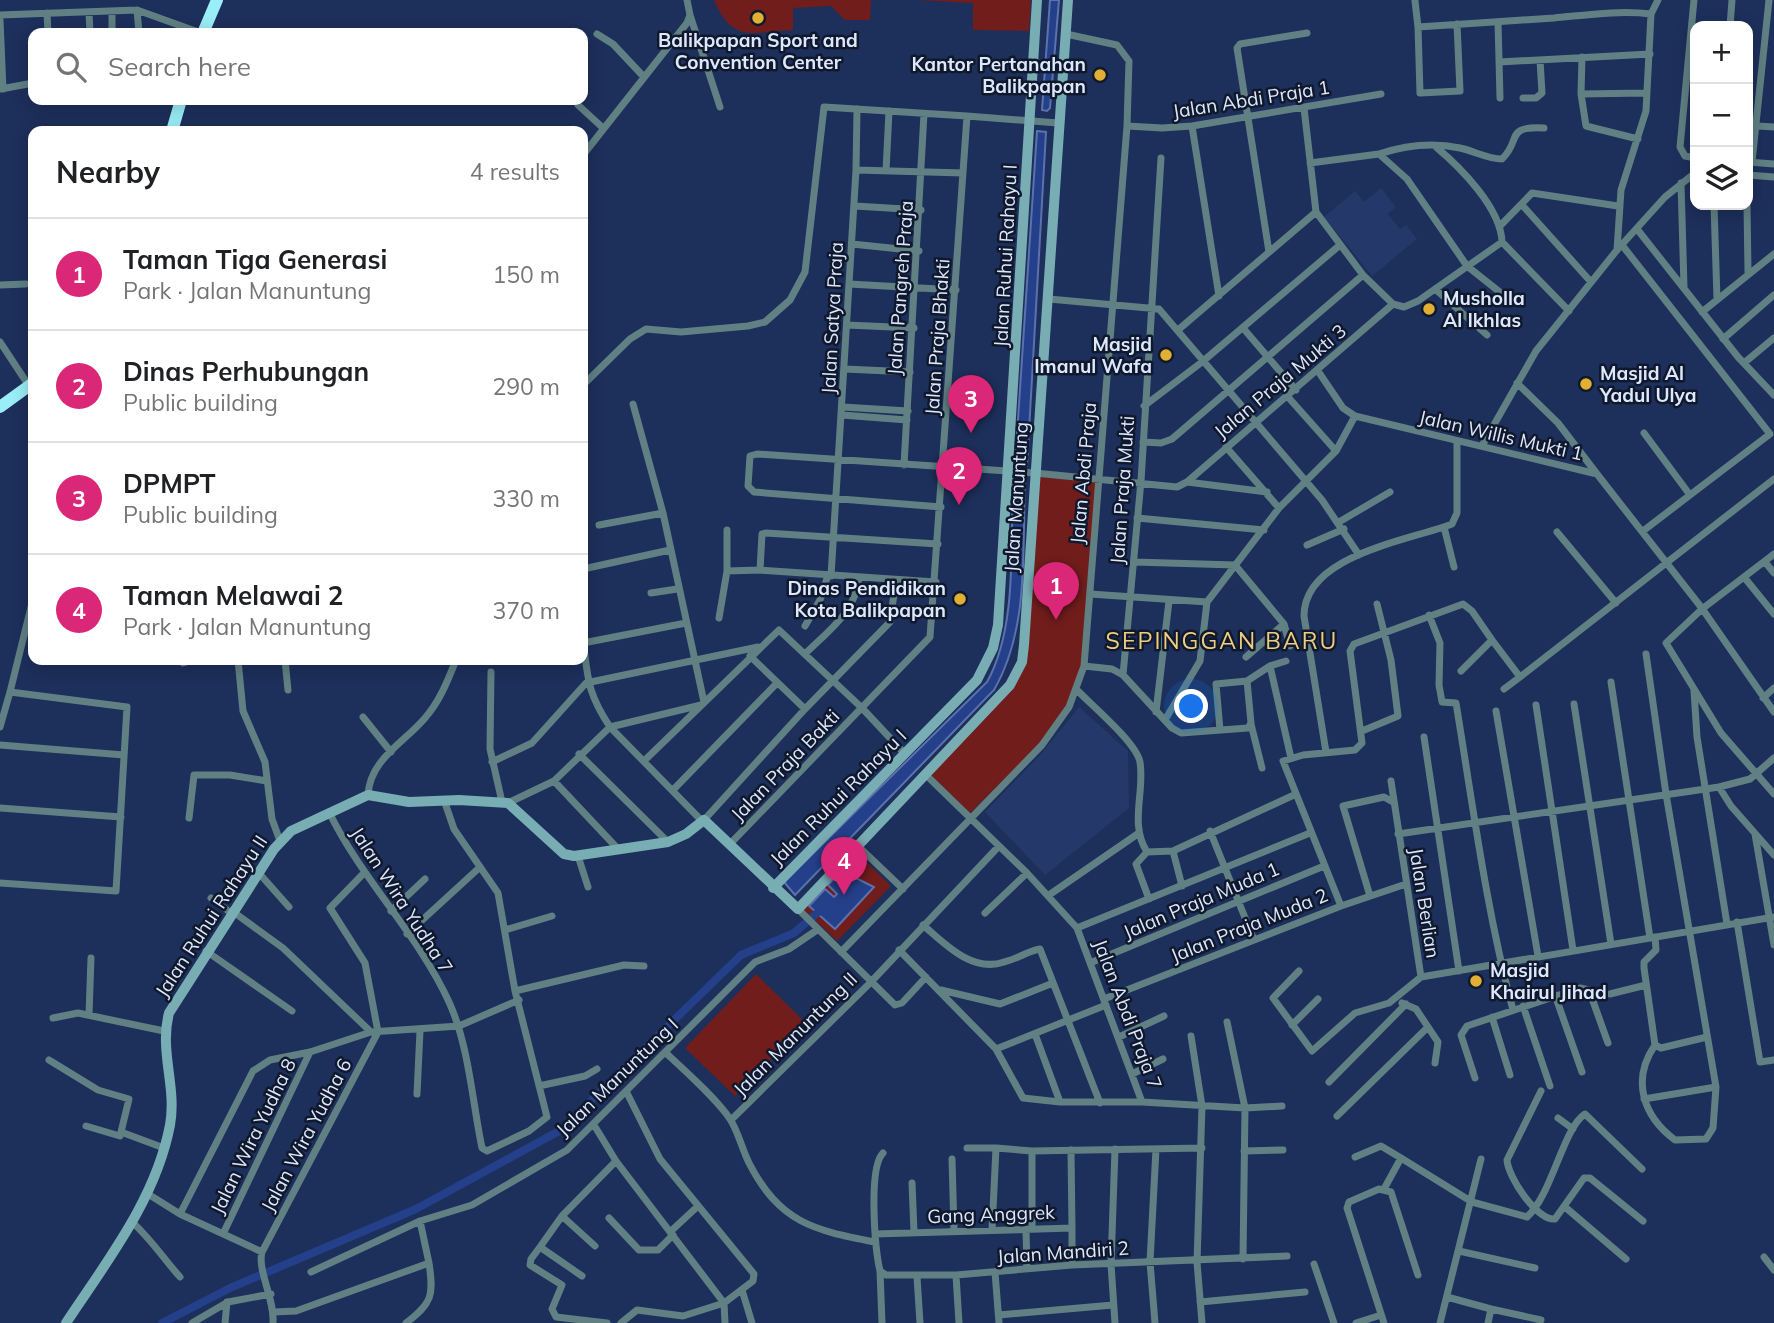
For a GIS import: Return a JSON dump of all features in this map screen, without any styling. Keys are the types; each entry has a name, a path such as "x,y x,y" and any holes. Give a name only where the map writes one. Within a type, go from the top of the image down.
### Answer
{"highway":[{"path":"204,28 217,0"},
{"path":"173,126 180,105"},
{"path":"0,407 28,387"}],"street":[{"path":"687,0 720,107"},
{"name":"Jalan Ruhui Rahayu I","path":"775,890 977,680 993,648 998,625 1010,472 1034,122 1037,0"},
{"name":"Jalan Manuntung","path":"799,911 1002,696 1021,662 1031,472 1049,299 1055,123 1068,0"},
{"path":"1643,531 1770,434 1619,247 1618,206 1645,117 1651,15 1658,0"},
{"path":"1690,157 1685,156 1680,147 1694,0"},
{"path":"1730,21 1732,0"},
{"path":"1753,148 1762,89 1769,0"},
{"path":"1415,1 1420,93 1457,92 1460,89 1457,24"},
{"path":"0,15 137,10 188,28"},
{"path":"137,10 139,28"},
{"path":"112,11 113,28"},
{"path":"89,12 90,28"},
{"path":"1418,27 1637,12 1651,15"},
{"path":"47,13 48,28"},
{"path":"588,148 690,15"},
{"path":"0,20 2,89 28,84"},
{"path":"1498,22 1500,98"},
{"path":"1269,252 1238,53 1240,44 1307,33"},
{"path":"597,34 613,44 644,77"},
{"name":"Jalan Abdi Praja","path":"841,952 1056,728 1076,689 1084,666 1127,126 1129,61 1117,45 1066,34"},
{"path":"1500,62 1650,54"},
{"path":"1582,57 1581,94 1586,126 1638,139"},
{"path":"1523,98 1536,98 1542,93 1540,60"},
{"path":"1762,89 1774,89"},
{"path":"1581,94 1646,93"},
{"name":"Jalan Abdi Praja 1","path":"1127,126 1192,126 1381,94"},
{"path":"578,105 603,128"},
{"path":"588,380 630,339 646,329 681,332 748,326 765,322 779,311 799,286 804,272 824,107 1055,123"},
{"path":"1304,108 1316,212 1363,275 1393,304 1404,307 1435,289 1502,242"},
{"name":"Jalan Satya Praja","path":"805,626 820,600 829,576 834,537 855,206 858,109"},
{"path":"886,172 889,111"},
{"name":"Jalan Pangreh Praja","path":"904,465 919,251 924,114"},
{"name":"Jalan Praja Bhakti","path":"933,625 967,116"},
{"path":"1192,126 1220,296"},
{"path":"1758,126 1774,127"},
{"path":"1310,163 1379,154 1411,145 1457,148 1502,159 1518,130 1526,127 1544,128"},
{"path":"1436,147 1459,166 1500,226 1502,242 1569,310"},
{"path":"1379,154 1407,178 1466,266 1511,301"},
{"name":"Jalan Praja Mukti","path":"1123,676 1141,481 1161,158"},
{"path":"1753,162 1774,164"},
{"path":"856,170 964,173"},
{"path":"1753,175 1774,177"},
{"path":"1483,444 1535,351 1619,247 1690,177"},
{"path":"1681,183 1684,289"},
{"path":"1500,226 1523,206 1532,193 1618,206"},
{"path":"855,206 921,210"},
{"path":"1523,206 1591,282"},
{"path":"1714,210 1717,299"},
{"path":"1747,210 1748,272"},
{"path":"1178,330 1316,212"},
{"path":"1637,229 1723,339 1774,395"},
{"path":"852,244 919,251"},
{"path":"1144,406 1202,362 1340,245"},
{"path":"1702,312 1748,272 1774,254"},
{"path":"1143,442 1167,442 1363,275"},
{"path":"0,285 26,284"},
{"path":"849,284 956,290"},
{"path":"1435,289 1487,335"},
{"path":"1723,339 1774,295"},
{"path":"1049,299 1153,306 1178,330 1202,362 1257,421 1339,522 1359,555"},
{"name":"Jalan Praja Mukti 3","path":"1187,482 1393,304"},
{"path":"847,325 914,328"},
{"path":"1243,328 1296,390"},
{"path":"1744,363 1774,338"},
{"path":"0,342 28,381"},
{"path":"845,369 910,372"},
{"path":"1164,720 1200,661 1207,602 1279,508 1336,451 1355,416 1343,408 1318,371"},
{"path":"1765,386 1774,379"},
{"path":"1517,383 1558,423 1597,474"},
{"path":"1288,397 1336,451"},
{"path":"633,404 663,513 703,704"},
{"path":"842,411 908,411"},
{"path":"842,411 907,420"},
{"name":"Jalan Willis Mukti 1","path":"1355,416 1457,442 1483,444 1597,474 1694,598 1774,712"},
{"path":"1644,433 1690,495"},
{"path":"1326,752 1304,608 1306,598 1323,576 1359,555 1452,524 1457,513 1457,442"},
{"path":"1226,447 1279,508"},
{"path":"941,507 754,492 749,488 748,464 753,454 1031,472 1177,486 1187,482 1266,492"},
{"path":"1504,689 1774,479"},
{"path":"1339,522 1390,492"},
{"path":"598,525 663,513"},
{"path":"1138,518 1264,530"},
{"path":"1444,527 1454,566"},
{"path":"1307,545 1344,529"},
{"path":"719,618 727,571 727,530"},
{"path":"1558,531 1616,603"},
{"path":"760,570 763,533 938,544"},
{"path":"588,568 670,550"},
{"path":"1774,554 1701,608 1667,640 1694,691 1721,733 1774,794"},
{"path":"1134,562 1235,565 1284,624 1290,646"},
{"path":"1765,562 1774,573"},
{"path":"727,571 760,570 936,582"},
{"path":"805,654 849,610 855,601 859,577"},
{"path":"1744,577 1774,614"},
{"path":"491,672 492,762 505,803 564,854 578,856 668,842 686,834 702,820 890,622 896,580"},
{"path":"651,593 677,589"},
{"path":"1090,594 1207,602"},
{"path":"1156,712 1169,601"},
{"path":"1362,731 1398,716 1385,634 1377,604"},
{"path":"1287,759 1356,750 1362,743 1362,731 1350,651 1354,644 1429,615 1463,604 1472,611 1520,677"},
{"path":"1429,615 1440,643 1439,685 1442,702 1456,703 1474,824 1500,962 1513,1010"},
{"path":"0,727 28,619"},
{"path":"588,640 686,623"},
{"path":"1246,657 1284,624"},
{"name":"Jalan Praja Bakti","path":"730,844 930,638 933,625"},
{"path":"644,761 759,646 779,630 862,708 905,754"},
{"path":"23,639 28,640"},
{"path":"1461,671 1492,640"},
{"path":"492,762 532,743 586,683 759,646"},
{"path":"1611,682 1628,799 1656,950 1644,962 1655,1045 1641,1083 1644,1099 1659,1126 1675,1140 1706,1139 1713,1128 1716,1087 1666,794 1646,654"},
{"path":"750,656 805,709"},
{"path":"1220,730 1216,684 1247,681 1270,666 1286,661"},
{"path":"238,665 243,711 265,762 272,820 280,841"},
{"path":"286,665 288,690"},
{"path":"454,665 435,705 372,773 368,795 410,802 444,800 505,803 554,781 610,727 703,704"},
{"path":"585,665 586,683 610,727 870,983 898,1005 926,977"},
{"path":"1084,666 1112,669 1123,676 1164,720 1181,733 1246,729 1251,723"},
{"path":"1270,666 1296,794 1341,906"},
{"path":"1247,681 1251,723 1262,768"},
{"path":"673,789 777,682"},
{"path":"1763,698 1774,688"},
{"path":"1076,689 1124,738 1140,760 1139,832 1147,852"},
{"path":"1694,691 1697,737 1727,924"},
{"path":"0,883 116,891 121,817 126,705 10,692"},
{"path":"1574,704 1611,944"},
{"path":"1536,705 1573,950"},
{"path":"1496,711 1512,817 1538,956"},
{"path":"363,717 391,752"},
{"path":"1424,737 1459,971"},
{"path":"0,745 124,755"},
{"path":"579,754 668,842"},
{"path":"1398,834 1720,787 1757,774 1774,758"},
{"path":"189,818 194,775 230,775 267,781"},
{"name":"Jalan Abdi Praja 7","path":"926,775 1047,893 1077,928 1142,1102 1245,1108 1282,1106"},
{"path":"554,781 619,850"},
{"name":"Jalan Berlian","path":"1391,781 1421,977"},
{"path":"1720,787 1726,800 1774,855"},
{"path":"1149,899 1136,864 1147,852 1173,851 1210,831 1296,794"},
{"name":"Jalan Ruhui Rahayu II","path":"66,1323 148,1194 164,1148 172,1103 164,1031 175,1000 280,841 291,831 368,795"},
{"path":"1370,896 1343,806 1384,797 1393,802"},
{"path":"444,800 454,829 498,892 515,991 539,1086 585,1076 597,1069"},
{"path":"0,808 121,817"},
{"name":"Jalan Wira Yudha 7","path":"329,812 363,874 407,934 450,1004 459,1026 484,1151 529,1132 547,1119 539,1086"},
{"path":"1210,831 1254,940"},
{"path":"1047,893 1139,832"},
{"name":"Jalan Abdi Praja 7","path":"1077,928 1182,886 1223,866 1311,833"},
{"path":"1755,834 1774,945"},
{"path":"858,846 901,891"},
{"name":"Jalan Manuntung II","path":"875,1238 817,1228 788,1214 763,1187 752,1169 731,1120 870,983 999,846"},
{"path":"1173,851 1182,886"},
{"path":"578,856 588,887"},
{"name":"Jalan Praja Muda 1","path":"1090,963 1324,866"},
{"path":"407,934 479,868"},
{"path":"258,872 289,906"},
{"path":"985,913 1027,873"},
{"path":"363,874 330,908 365,963 374,1032"},
{"path":"391,911 425,879"},
{"name":"Jalan Praja Muda 2","path":"996,1049 1070,1022 1105,1002 1254,940 1406,884"},
{"path":"211,898 283,948 374,1032"},
{"path":"505,930 552,916"},
{"path":"1299,971 1273,998 1312,1051 1355,1013 1396,999 1421,977 1771,917"},
{"path":"1737,922 1760,1062 1774,1060"},
{"path":"923,925 956,953 982,964 1003,963 1041,949 1100,1103"},
{"name":"Jalan Manuntung I","path":"311,1272 420,1221 472,1205 567,1150 627,1093 755,962 798,944 817,930"},
{"path":"899,950 996,1049 1023,1098 1060,1102 1142,1102"},
{"path":"206,951 292,1011"},
{"path":"89,1015 91,958"},
{"path":"515,991 624,965 644,966"},
{"path":"939,989 1000,1004 1054,982"},
{"path":"1610,994 1646,985"},
{"path":"1475,1078 1461,1035 1462,1029 1580,988 1589,990 1608,1044"},
{"path":"1555,995 1582,1072"},
{"path":"1292,1025 1318,999"},
{"path":"1396,999 1416,1009 1429,1027 1438,1042 1435,1063"},
{"path":"180,1214 256,1067 270,1060 310,1052 374,1032 420,1031 459,1026 519,1000"},
{"path":"1329,1082 1406,1004"},
{"path":"1523,1006 1550,1086"},
{"path":"53,1018 73,1012 164,1031"},
{"path":"1119,1037 1164,1016"},
{"path":"1492,1017 1510,1074"},
{"path":"1227,1022 1245,1108 1243,1259"},
{"path":"1337,1116 1429,1027"},
{"path":"417,1094 420,1031"},
{"name":"Jalan Wira Yudha 6","path":"261,1256 374,1032"},
{"path":"1035,1034 1060,1102"},
{"path":"1191,1036 1202,1106 1197,1262 1202,1323"},
{"path":"1655,1045 1661,1048 1707,1037"},
{"name":"Jalan Wira Yudha 8","path":"223,1234 310,1052"},
{"path":"666,1052 731,1120"},
{"path":"1132,1073 1163,1059"},
{"path":"49,1060 98,1090 129,1098 120,1136 86,1126"},
{"path":"1644,1099 1716,1087"},
{"path":"1541,1091 1507,1160 1509,1170 1533,1209 1550,1220 1565,1207 1584,1178 1590,1178 1643,1222"},
{"path":"621,1323 637,1310 674,1320 692,1315 724,1303 753,1281 754,1274 653,1148 627,1093"},
{"path":"1356,1157 1381,1146 1472,1202 1522,1217 1527,1217 1533,1209 1581,1115 1587,1115 1642,1169"},
{"path":"1559,1118 1573,1129"},
{"path":"594,1125 616,1161 724,1303 725,1323"},
{"path":"121,1132 164,1148"},
{"path":"967,1148 1032,1151 1202,1148"},
{"path":"992,1230 996,1148"},
{"path":"1115,1149 1111,1264 1115,1323"},
{"path":"1155,1323 1150,1262 1156,1149"},
{"path":"1070,1150 1072,1228"},
{"path":"1244,1151 1283,1150"},
{"path":"1027,1269 1032,1151"},
{"path":"882,1323 880,1270 875,1238 876,1165 883,1153"},
{"path":"1384,1189 1401,1158"},
{"path":"951,1159 954,1230"},
{"path":"1440,1323 1481,1159"},
{"path":"607,1323 556,1317 552,1309 562,1285 530,1265 531,1259 562,1216 616,1161"},
{"path":"912,1183 914,1232"},
{"path":"1356,1323 1382,1319 1347,1208 1349,1202 1384,1189 1391,1192 1418,1275"},
{"path":"148,1194 180,1214 261,1256 271,1294 273,1323"},
{"path":"608,1218 639,1250 658,1250 698,1206"},
{"path":"1565,1207 1626,1259"},
{"path":"562,1216 595,1246"},
{"path":"405,1323 426,1308 432,1294 420,1221"},
{"path":"132,1222 151,1238 157,1251 180,1277"},
{"name":"Gang Anggrek","path":"875,1238 914,1232 1072,1228 1072,1265"},
{"path":"540,1247 582,1276"},
{"path":"1460,1251 1535,1268"},
{"name":"Jalan Mandiri 2","path":"880,1270 886,1275 917,1277 1072,1265 1197,1262 1287,1256"},
{"path":"1764,1257 1774,1270"},
{"path":"274,1312 296,1311 429,1264"},
{"path":"1314,1264 1334,1323"},
{"path":"995,1272 999,1319 1113,1304"},
{"path":"956,1275 959,1323"},
{"path":"917,1277 920,1323"},
{"path":"742,1290 752,1323"},
{"path":"1200,1302 1305,1292"},
{"path":"192,1323 227,1302 271,1294"},
{"path":"1447,1297 1541,1321"},
{"path":"225,1323 227,1302"},
{"path":"1488,1323 1491,1309"}],"shaded area":[{"name":"Balikpapan Sport and Convention Center","path":"714,0 871,0 870,20 845,20 831,6 793,8 793,30 745,32 729,24"},
{"path":"917,0 1031,0 1029,31 973,30 973,3"},
{"path":"1050,0 1059,0 1050,108 1047,111 1042,110"},
{"path":"1037,131 1046,132 1027,466 1015,465"},
{"path":"1381,188 1396,207 1388,214 1400,229 1406,225 1417,239 1372,276 1324,217 1355,191 1364,202"},
{"path":"1037,475 1097,481 1081,668 1066,709 1038,746 970,813 927,771 1007,688 1019,667"},
{"path":"1013,479 1025,479 1022,588 1014,641 994,690 795,895 784,882 987,682 1004,636 1008,610"},
{"path":"1079,707 1128,751 1129,808 1045,875 985,812 1041,754"},
{"path":"852,848 891,886 837,941 798,904"},
{"path":"837,876 852,876 874,887 835,929 809,906 825,889 834,897 837,894 828,885"},
{"path":"756,974 806,1023 735,1096 685,1048"}],"waterway":[{"path":"162,1323 230,1288 416,1209 561,1130 741,955 794,933 823,908"}],"place":[{"name":"Balikpapan Sport and Convention Center","path":"758,18"},
{"name":"Kantor Pertanahan Balikpapan","path":"1100,75"},
{"name":"Musholla Al Ikhlas","path":"1429,309"},
{"name":"Masjid Imanul Wafa","path":"1166,355"},
{"name":"Masjid Al Yadul Ulya","path":"1586,384"},
{"name":"DPMPT","path":"971,433"},
{"name":"Dinas Perhubungan","path":"959,505"},
{"name":"Dinas Pendidikan Kota Balikpapan","path":"960,599"},
{"name":"Taman Tiga Generasi","path":"1056,620"},
{"name":"Taman Melawai 2","path":"844,895"},
{"name":"Masjid Khairul Jihad","path":"1476,981"}],"district":[{"name":"SEPINGGAN BARU","path":"1222,640"}]}
